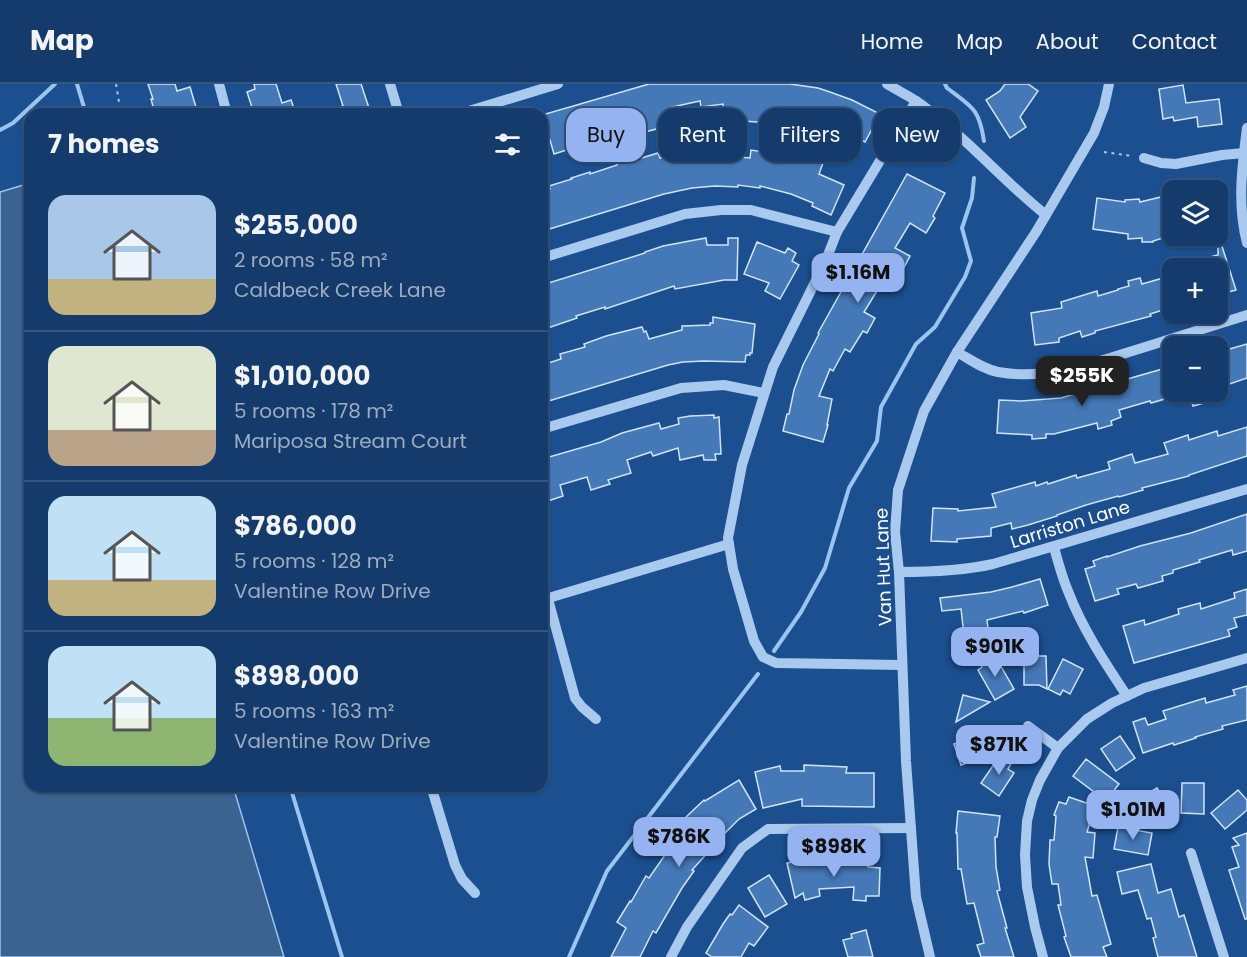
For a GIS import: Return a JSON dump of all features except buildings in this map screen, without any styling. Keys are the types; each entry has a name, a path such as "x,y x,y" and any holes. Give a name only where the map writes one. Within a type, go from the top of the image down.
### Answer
{"street":[{"path":"219,84 225,108"},
{"path":"390,84 397,108"},
{"path":"479,108 558,84"},
{"path":"887,84 916,101 959,135 1023,197 1046,215"},
{"name":"Van Hut Lane","path":"930,957 916,897 910,828 899,572 895,532 898,490 924,411 957,352 1046,215 1094,133 1104,107 1109,84"},
{"path":"902,665 776,663 763,657 754,641 733,569 728,538 742,465 773,367 826,260 837,232 916,101"},
{"path":"1247,129 1241,184 1243,229 1247,243"},
{"path":"1144,158 1176,164 1222,154 1244,153"},
{"path":"548,256 685,214 721,210 751,210 837,232"},
{"path":"957,352 983,367 998,372 1045,373 1091,364 1247,315"},
{"path":"548,427 681,388 724,386 764,393"},
{"name":"Larriston Lane","path":"899,572 942,572 993,564 1247,489"},
{"path":"548,599 729,544"},
{"path":"1054,547 1061,573 1075,607 1127,696"},
{"path":"548,610 575,698 596,720"},
{"path":"1043,957 1027,887 1024,855 1027,821 1032,800 1058,748 1087,719 1112,702 1144,688 1247,658"},
{"path":"1028,726 1058,748"},
{"path":"433,792 455,865 462,879 475,893"},
{"path":"671,957 687,927 742,848 768,829 910,828"},
{"path":"1191,853 1224,957"}],"path":[{"path":"116,84 119,108"},
{"path":"1104,152 1144,158"}],"water":[{"path":"24,185 24,792 235,792 284,957 0,957 0,192"}],"waterway":[{"path":"29,108 55,84"},
{"path":"77,84 84,108"},
{"path":"945,84 973,109 980,121 984,141"},
{"path":"0,130 13,123 24,113"},
{"path":"774,651 801,612 825,568 849,488 877,441 881,407 916,344 935,327 965,277 971,261 962,228 972,198 974,178"},
{"path":"569,957 607,871 758,674"},
{"path":"292,792 342,957"}]}
